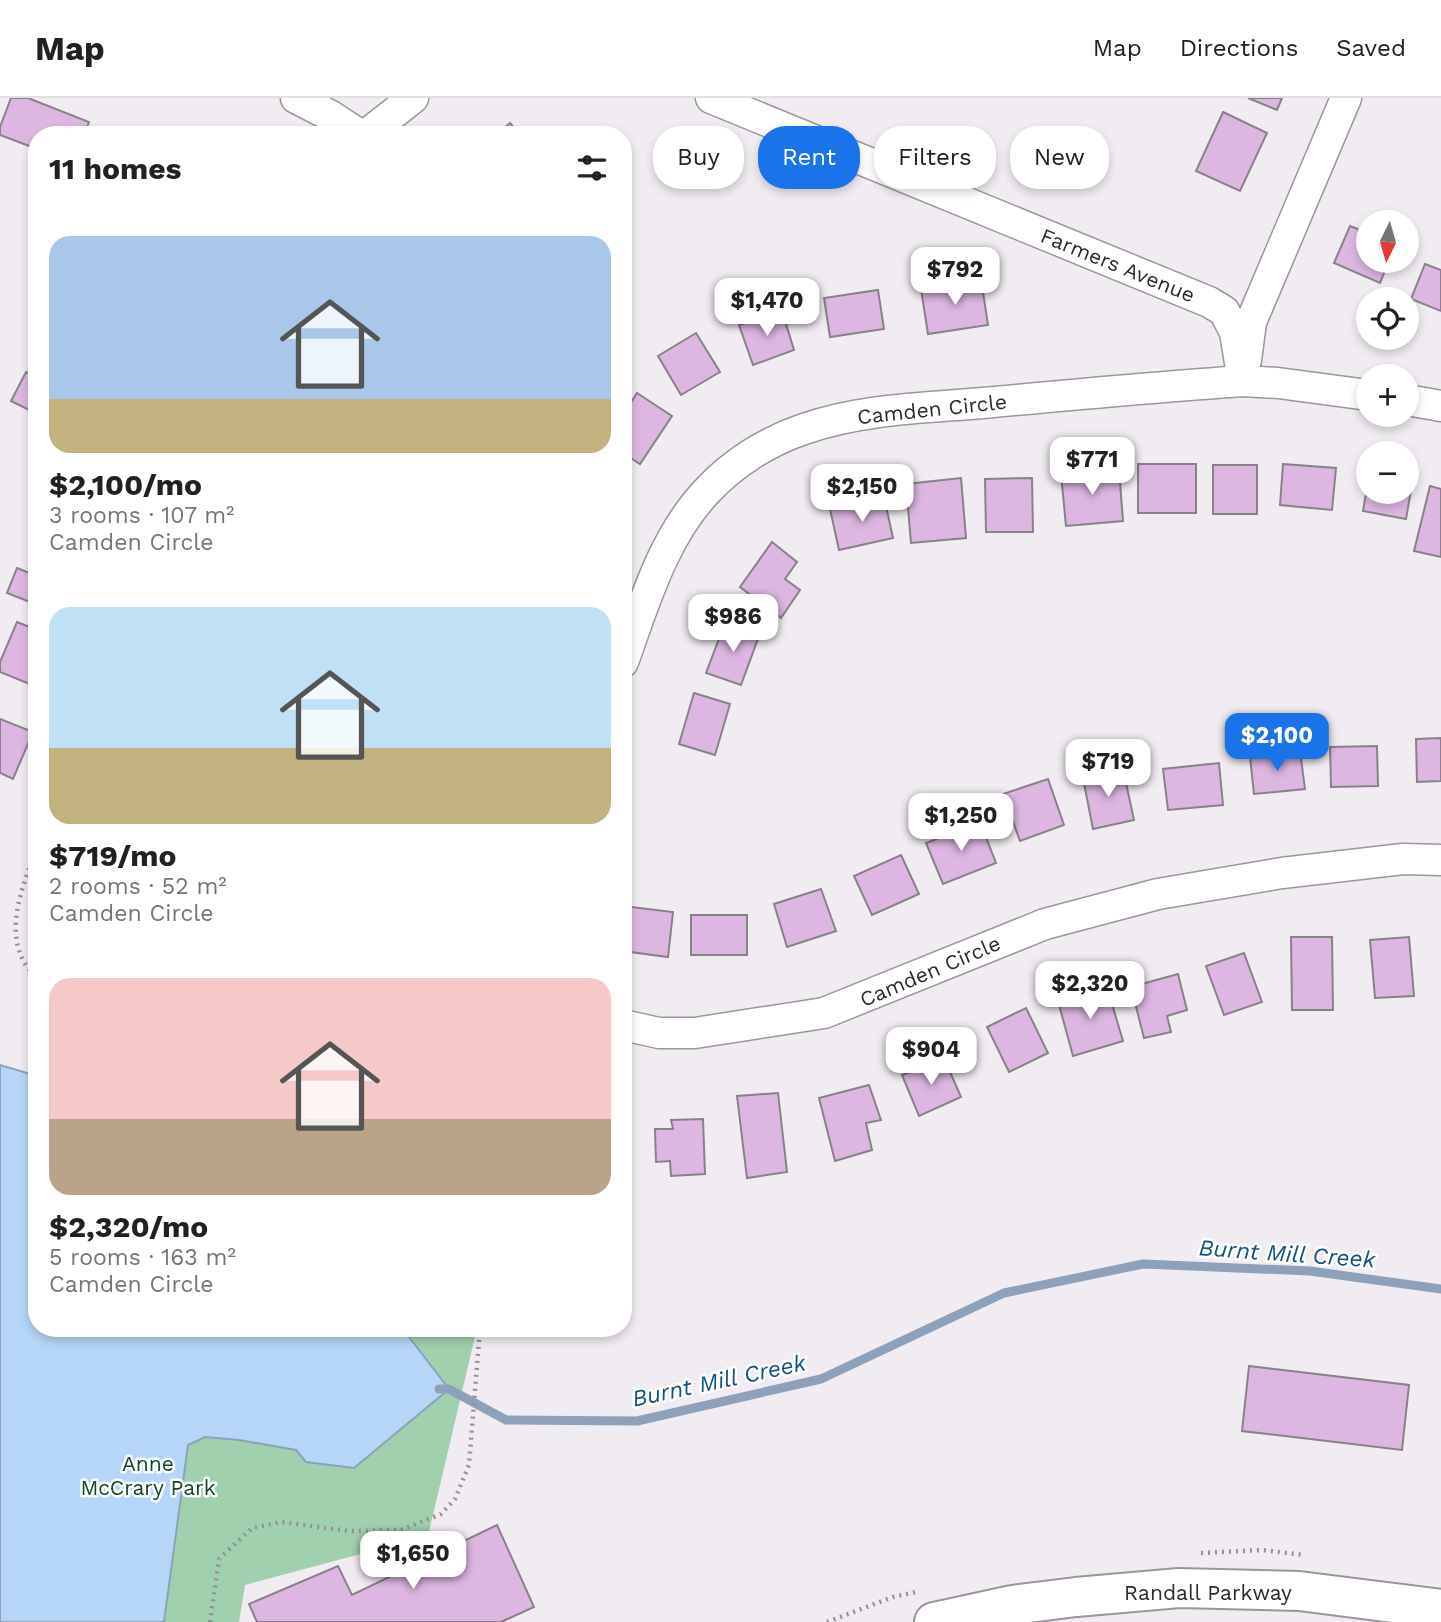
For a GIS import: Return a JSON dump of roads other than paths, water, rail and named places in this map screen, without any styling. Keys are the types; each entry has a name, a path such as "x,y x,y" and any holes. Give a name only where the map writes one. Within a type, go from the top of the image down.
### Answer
{"main road":[{"name":"Randall Parkway","path":"934,1622 1012,1605 1089,1595 1179,1588 1299,1591 1441,1609"}],"street":[{"path":"296,98 346,126"},
{"path":"377,126 413,98"},
{"name":"Farmers Avenue","path":"711,98 1209,302 1224,311 1235,332 1242,381"},
{"path":"1242,381 1251,322 1346,98"},
{"name":"Camden Circle","path":"632,638 661,562 687,514 708,490 740,462 771,442 804,429 880,412 1242,381 1356,393"},
{"path":"1419,402 1441,406"},
{"name":"Camden Circle","path":"632,1027 659,1033 695,1033 824,1013 1045,924 1158,894 1282,873 1403,859 1441,860"}],"water":[{"name":"Anne McCrary Park","path":"0,1065 28,1073 28,1337 409,1337 449,1389 354,1468 306,1462 296,1450 239,1440 205,1437 188,1445 164,1622 0,1622"}],"waterway":[{"name":"Burnt Mill Creek","path":"439,1389 449,1389 506,1420 637,1421 821,1379 1004,1293 1143,1264 1310,1271 1441,1289"}]}
